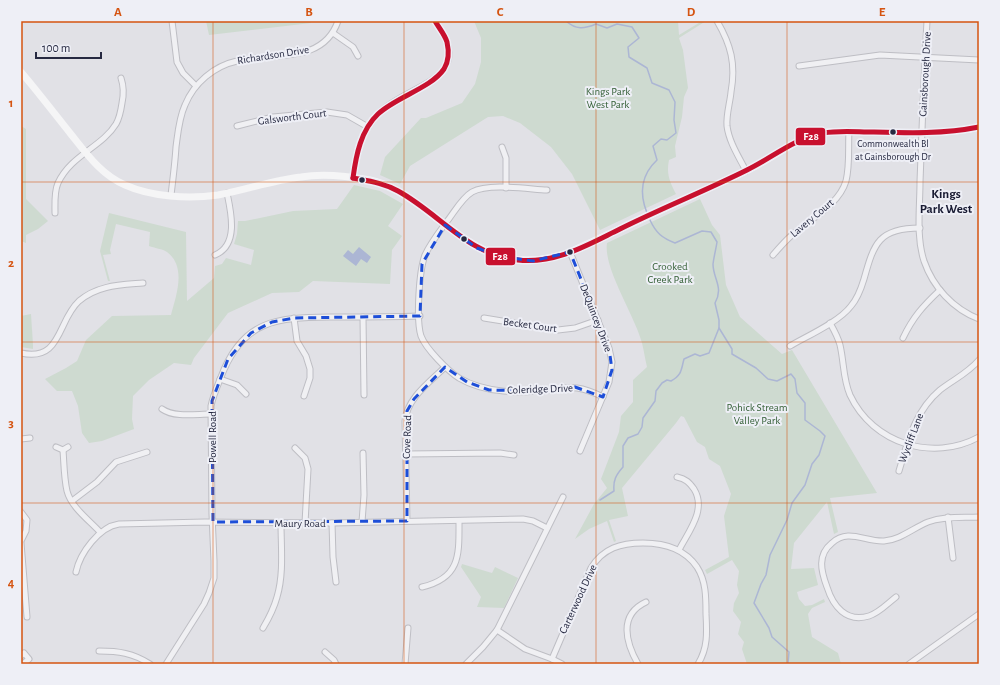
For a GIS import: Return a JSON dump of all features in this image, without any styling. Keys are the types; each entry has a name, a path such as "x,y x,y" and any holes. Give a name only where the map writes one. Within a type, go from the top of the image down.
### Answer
{"street":[{"path":"172,21 177,62 183,73 196,86"},
{"name":"Richardson Drive","path":"171,195 180,120 184,105 196,86 214,71 231,62 307,51 321,45 333,33 338,21"},
{"path":"353,178 357,150 368,127 384,108 431,82 439,76 444,69 448,59 448,46 445,35 435,21"},
{"path":"716,21 728,43 733,64 733,77 727,116 727,126 731,139 746,172"},
{"name":"Gainsborough Drive","path":"927,21 922,133 921,248 924,261 940,290 952,302 979,319"},
{"path":"333,33 353,46 358,56"},
{"path":"799,66 880,55 978,60"},
{"path":"21,72 102,171 122,184 145,192 196,197 227,193 302,176 353,178 377,182 394,189 407,197 477,248 491,254 522,261 556,257 570,252 746,172 789,145 823,133 849,131 922,133 948,132 979,127"},
{"path":"55,213 55,196 58,182 70,165 109,132 118,121 124,93 121,78"},
{"name":"Galsworth Court","path":"237,126 273,118 327,112 347,115 368,127"},
{"name":"Lavery Court","path":"773,255 790,236 831,204 841,192 847,174 849,131"},
{"path":"502,147 506,158 506,188"},
{"name":"Coleridge Drive","path":"547,190 483,188 470,193 463,200 430,247 422,264 420,282 420,331 423,340 445,367 466,382 489,390 504,391 540,391 575,387 603,397"},
{"path":"215,255 221,253 226,248 231,230 232,216 227,193"},
{"path":"790,346 830,323 847,310 855,300 860,289 869,258 878,241 887,234 897,230 920,228"},
{"name":"DeQuincey Drive","path":"570,252 609,348 612,362 610,378 580,451"},
{"path":"21,353 38,354 52,346 58,338 65,320 72,309 80,300 92,292 109,286 143,283"},
{"path":"903,338 908,326 918,312 940,290"},
{"name":"Powell Road","path":"166,664 199,613 212,586 214,570 211,414 213,397 231,354 246,337 272,322 294,318 420,316"},
{"path":"363,317 364,395"},
{"path":"294,318 296,341 306,356 310,369 309,382 304,396"},
{"name":"Becket Court","path":"484,318 558,330 575,328 598,320"},
{"path":"830,323 839,340 846,384 856,406 866,419 878,430 907,445 918,447 944,448 964,444 979,437"},
{"name":"Wycliff Lane","path":"899,471 915,422 927,402 942,389 968,372 979,360"},
{"name":"Cove Road","path":"407,521 405,421 410,405 445,367"},
{"path":"220,379 237,385 246,394"},
{"path":"162,409 166,412 175,414 211,414"},
{"path":"21,439 30,438"},
{"path":"56,447 62,450"},
{"path":"62,450 68,447"},
{"path":"295,448 305,458 308,469 305,522"},
{"path":"62,450 68,491 72,501 100,532"},
{"path":"72,501 96,482 116,462 147,452"},
{"path":"362,522 364,495 363,453"},
{"path":"406,454 500,453 514,455"},
{"path":"677,476 684,478 696,492 698,505 697,515 678,550"},
{"path":"466,664 497,630 563,496"},
{"path":"21,512 27,520 26,530 21,542 22,577 27,617"},
{"path":"948,517 953,558"},
{"path":"896,597 878,612 868,617 855,617 842,612 836,607 831,599 821,572 822,558 827,547 836,540 849,535 859,536 871,540 888,541 899,537 927,522 948,517 979,517"},
{"name":"Maury Road","path":"76,572 80,558 100,532 108,527 119,524 213,522 332,523 523,519 533,521 547,528"},
{"path":"422,587 434,584 441,580 454,566 458,551 458,521"},
{"path":"263,628 275,606 280,586 281,523"},
{"path":"332,523 333,557 336,582"},
{"name":"Carterwood Drive","path":"552,659 591,568 602,554 615,546 630,543 659,544 678,550 691,560 697,568 705,589 707,641 703,656 698,664"},
{"path":"638,664 629,647 627,627 633,611 646,602"},
{"path":"910,664 978,617"},
{"path":"405,664 408,628"},
{"path":"497,630 525,649 562,664"},
{"path":"99,652 122,652 133,655 150,664"},
{"path":"325,652 334,660 336,664"},
{"path":"21,656 24,653 29,659 23,664"}],"highlighted area":[{"path":"445,225 477,248 498,256 533,261 570,252 609,348 612,370 603,397 575,387 540,391 489,390 467,382 445,367 414,399 407,411 407,521 213,522 212,401 228,359 251,333 272,322 294,318 420,316 422,264"}],"green space":[{"path":"206,21 310,21 311,23 209,35"},
{"name":"Kings Park West Park","path":"474,21 678,21 679,35 702,21 706,21 679,38 683,50 688,88 684,97 682,117 675,146 676,157 669,160 668,165 669,178 676,194 600,230 572,174 551,147 520,123 503,116 488,117 410,166 400,184 380,175 385,157 421,118 426,118 462,103 475,84 481,62 481,38"},
{"path":"21,126 26,129 26,199 48,221 38,229 26,235 26,243 21,241"},
{"path":"354,185 380,191 403,204 388,226 402,236 392,250 390,284 313,281 299,292 272,293 228,313 194,358 191,365 174,363 149,380 133,396 132,419 134,429 102,441 89,443 82,433 78,406 72,391 57,391 45,379 77,361 86,340 112,316 171,315 178,282 177,266 173,258 165,251 149,246 150,232 116,224 110,250 111,254 103,255 110,281 108,281 100,251 109,213 186,232 187,301 214,278 215,266 222,264 226,258 251,265 254,250 234,244 237,234 238,221 245,221 293,211 337,209"},
{"path":"700,199 712,225 720,235 726,285 740,317 782,354 792,350 877,493 830,498 838,532 834,534 827,502 794,543 791,569 814,568 818,585 797,592 799,599 805,606 812,605 824,599 825,602 812,608 808,614 812,637 838,653 841,664 747,664 742,649 744,642 738,634 741,622 733,611 734,603 739,593 737,585 739,571 732,560 707,574 705,570 729,557 724,516 731,494 720,466 709,459 705,447 697,442 684,417 681,416 622,488 628,516 609,520 616,541 614,542 607,521 589,529 575,539 594,504 607,488 601,479 619,432 621,416 633,402 633,380 647,367 638,332 614,279 607,253 607,243"},
{"path":"31,314 33,349 21,347 21,316"},
{"path":"462,564 492,573 495,567 518,578 504,608 477,607 481,597 461,567"}],"water":[{"path":"359,247 371,257 367,263 361,259 356,266 343,256 348,250 353,254"}],"waterway":[{"path":"566,21 573,26 580,28 596,24 607,28 617,24 632,27 639,38 628,47 629,57 647,68 652,83 669,90 675,102 674,120 676,133 667,140 661,139 653,146 657,160 648,172 643,185 642,191 644,206 647,213"},
{"path":"600,500 614,491 616,478 623,467 623,446 628,438 638,434 642,427 643,418 655,401 656,391 662,383 667,380 671,381 677,377 684,359 695,354 700,356 709,353 719,328 719,320 715,303 718,288 713,269 717,242 711,232 702,231 675,243 666,239 660,234 650,220"},
{"path":"719,328 732,349 732,354 756,368 768,379 777,381 791,374 795,379 797,393 805,403 805,420 825,436 819,455 812,464 805,485 792,503 787,520 770,555 766,575 754,603 769,628 772,637 789,652 788,664"}],"transit line":[{"name":"F28","path":"353,178 360,143 372,120 394,102 431,82 446,66 448,56 447,42 435,21"},
{"name":"F28","path":"353,178 371,181 393,188 413,200 469,242 500,257 518,260 545,259 583,247 731,178 803,139 823,133 842,131 913,133 940,132 979,127"}],"place":[{"name":"Commonwealth Bl at Gainsborough Dr","path":"893,132"}],"district":[{"name":"Kings Park West","path":"946,202"}],"park label":[{"name":"Crooked Creek Park","path":"670,272"},
{"name":"Pohick Stream Valley Park","path":"757,413"}]}
